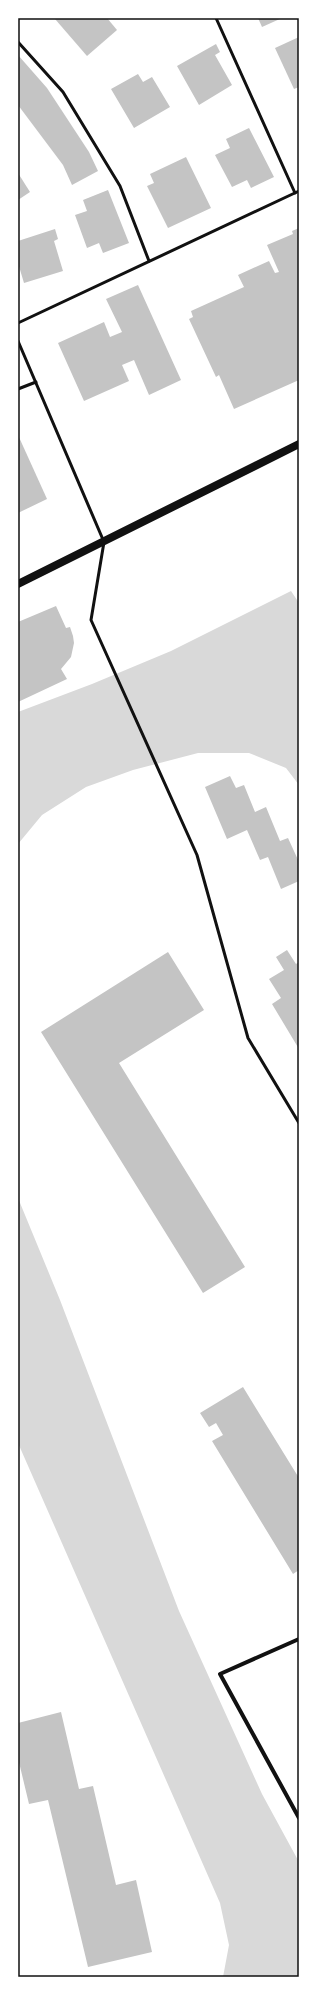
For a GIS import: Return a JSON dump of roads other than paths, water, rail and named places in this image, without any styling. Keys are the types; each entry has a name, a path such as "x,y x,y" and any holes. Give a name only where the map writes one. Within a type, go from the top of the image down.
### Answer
{"main road":[{"path":"18,584 299,444"}],"street":[{"path":"299,1639 220,1674 299,1818"}],"lane":[{"path":"216,18 295,192"},
{"path":"18,42 63,92 120,186 149,261"},
{"path":"18,323 299,191"},
{"path":"18,341 104,542 91,620 197,855 248,1038 299,1123"},
{"path":"18,389 36,382"}]}
